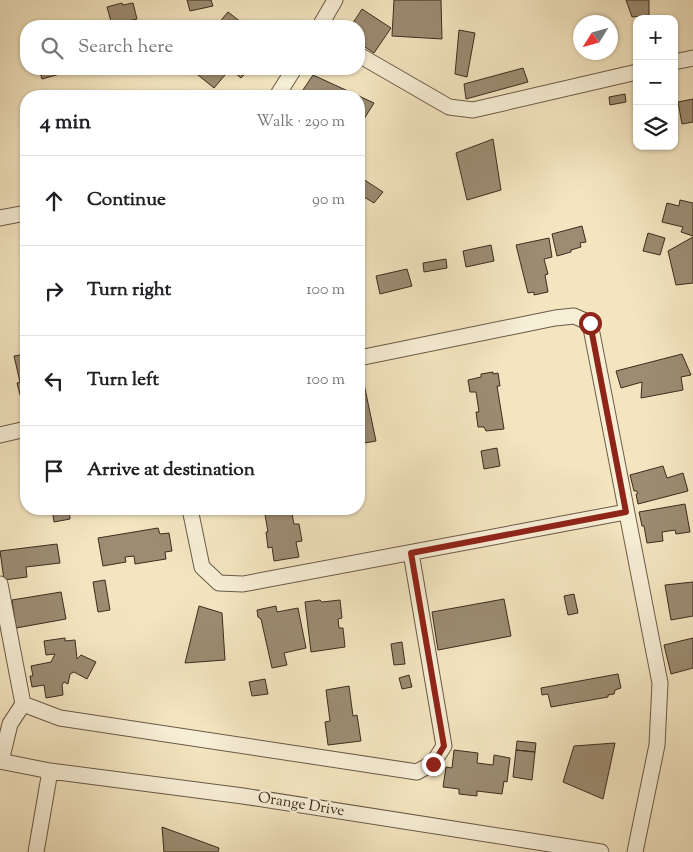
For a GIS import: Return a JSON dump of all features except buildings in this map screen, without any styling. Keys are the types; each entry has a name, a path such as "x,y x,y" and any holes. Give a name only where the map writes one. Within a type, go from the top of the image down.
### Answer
{"street":[{"path":"323,20 335,0"},
{"path":"365,58 449,107 473,110 633,73"},
{"path":"678,61 693,58"},
{"path":"281,90 290,75"},
{"path":"0,218 20,214"},
{"path":"365,357 555,318 574,316 590,323 660,683 657,745 635,852"},
{"path":"0,435 20,430"},
{"path":"191,515 202,567 219,583 243,584 626,512"},
{"path":"23,704 60,718 417,772 433,764 444,746 411,553"},
{"path":"0,584 23,704 10,724 1,761"},
{"name":"Orange Drive","path":"1,761 50,771 243,796 601,852"},
{"path":"36,852 50,771"}],"route":[{"path":"433,764 444,746 411,553 626,512 590,323"}]}
